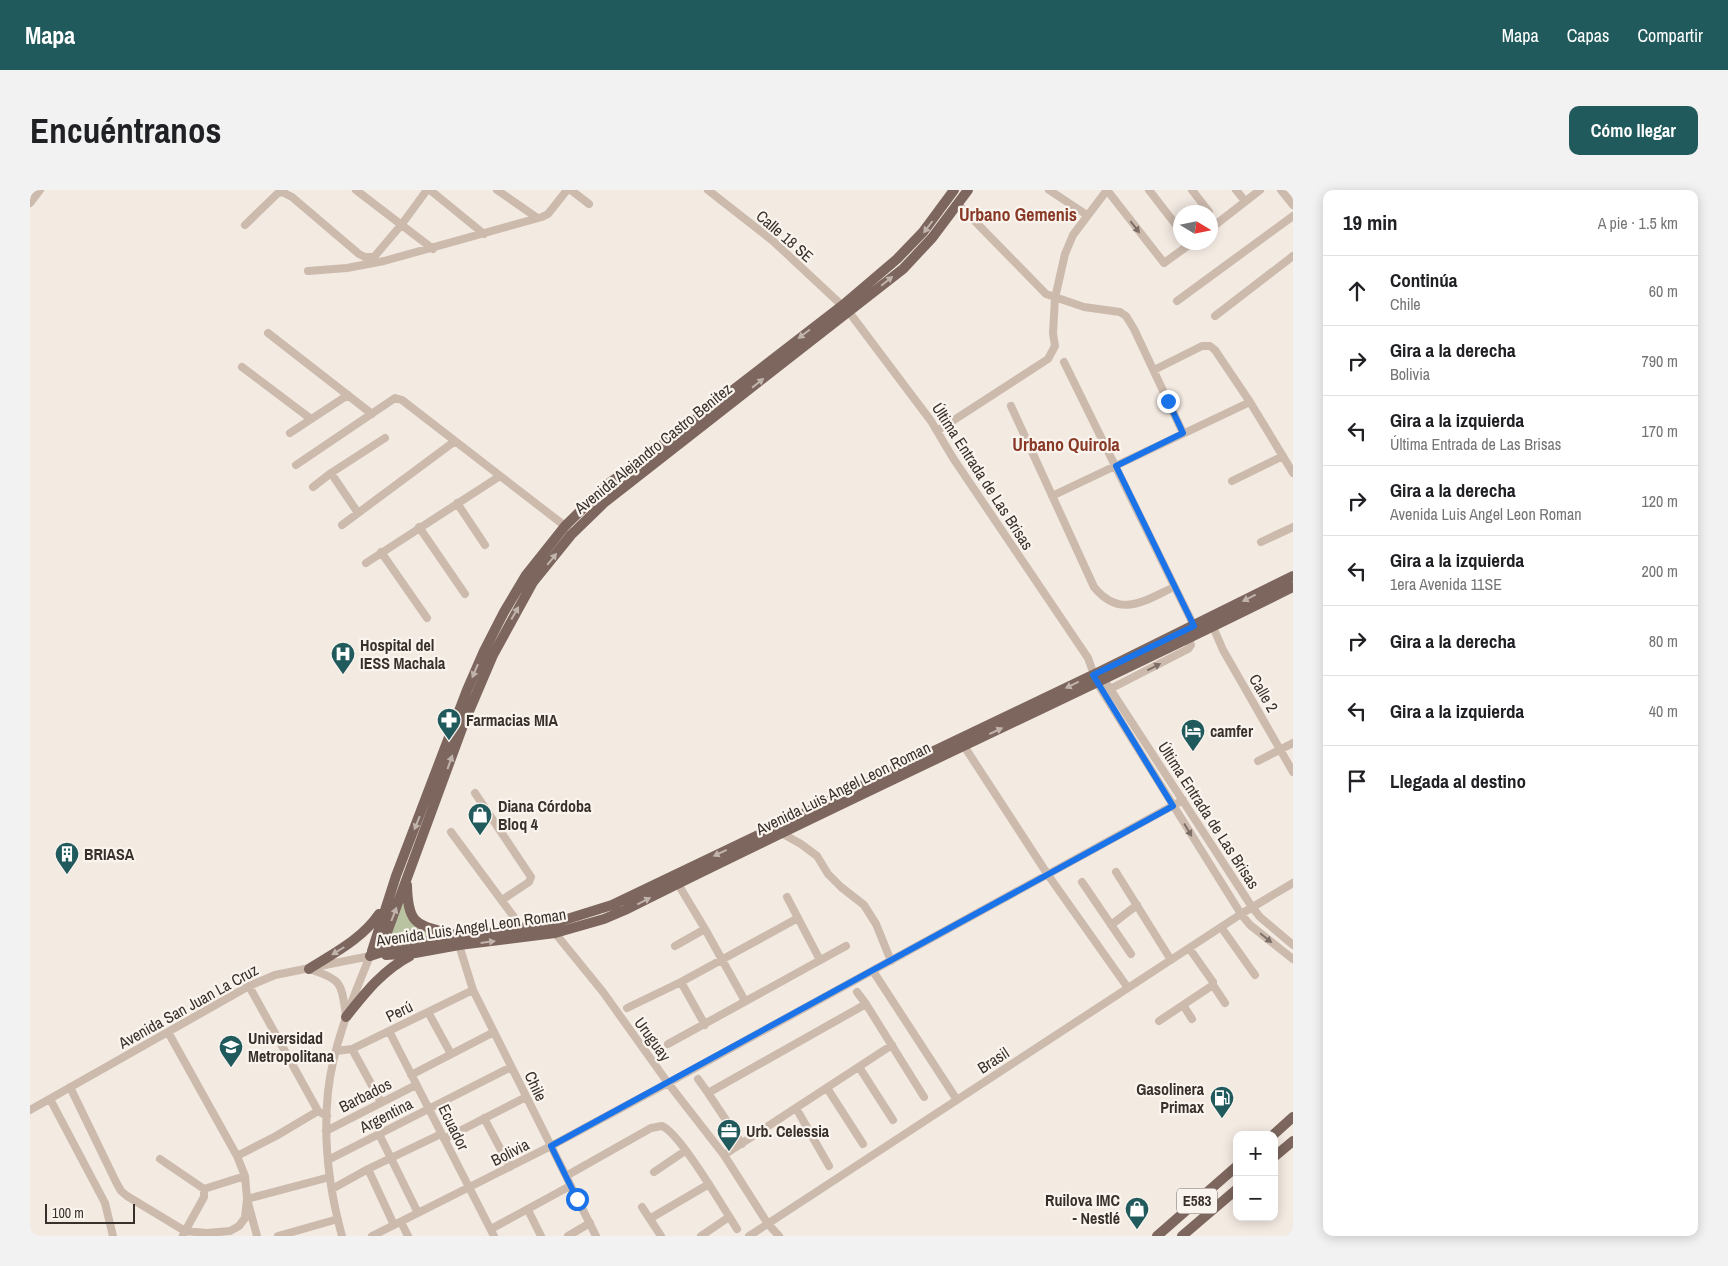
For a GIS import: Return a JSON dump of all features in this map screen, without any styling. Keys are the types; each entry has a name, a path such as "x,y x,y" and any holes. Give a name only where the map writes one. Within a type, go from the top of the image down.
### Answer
{"main road":[{"name":"Avenida Alejandro Castro Benitez","path":"846,308 924,232 954,190"},
{"name":"Avenida Alejandro Castro Benitez","path":"370,956 386,905 484,651 526,575 568,531 608,484 846,308 903,269 932,238 968,190"},
{"name":"Avenida Alejandro Castro Benitez","path":"370,956 386,935 464,723 493,655 533,582 568,531"},
{"name":"Avenida Luis Angel Leon Roman","path":"370,956 414,953 459,941 522,928 548,925 612,905 764,832 796,827 964,746 1097,675 1293,576"},
{"name":"Avenida Luis Angel Leon Roman","path":"370,956 407,944 555,932 604,919 744,853 827,803 1097,675 1190,638 1293,587"},
{"path":"796,827 792,827 793,823 827,803"},
{"path":"744,853 751,845 768,836 768,832 764,832"},
{"path":"407,878 408,905 411,915 419,923 459,941"},
{"path":"310,969 359,937 370,927 386,905"},
{"path":"346,1017 364,993 384,973 396,963 414,953"},
{"path":"1277,1131 1293,1117"},
{"path":"1278,1154 1293,1141"},
{"name":"E583","path":"1158,1236 1233,1169"},
{"name":"E583","path":"1182,1236 1233,1192"}],"street":[{"path":"30,203 40,190"},
{"path":"356,190 433,248"},
{"path":"245,225 278,193 282,192 292,197 359,254 366,257 374,257 428,190 484,234"},
{"path":"497,190 536,217"},
{"path":"308,271 347,268 384,261 484,234 548,214 569,190 588,204"},
{"name":"Calle 18 SE","path":"708,190 773,241 846,308"},
{"path":"1049,190 1087,215"},
{"path":"937,431 1048,359 1055,346 1053,333 1055,298 1065,254 1072,235 1107,190 1164,263 1182,250"},
{"path":"1149,190 1173,221"},
{"path":"1192,190 1204,205"},
{"path":"1236,190 1245,201"},
{"path":"1218,223 1260,190"},
{"path":"1281,190 1293,205"},
{"path":"958,204 1040,288 1055,298 1084,307 1120,312 1126,316 1154,370 1183,433"},
{"path":"1176,301 1293,216"},
{"path":"1215,316 1293,256"},
{"name":"Última Entrada de Las Brisas","path":"846,308 937,431 958,466 1088,658 1173,806 1241,914 1250,925 1293,959"},
{"path":"268,333 372,414"},
{"path":"1154,370 1202,346 1210,346 1215,350 1250,402 1293,473"},
{"path":"1064,362 1194,626"},
{"path":"242,367 311,419"},
{"path":"290,433 348,395"},
{"path":"296,466 395,398 402,400 568,531"},
{"path":"1052,496 1250,402"},
{"path":"1011,406 1094,587 1102,596 1112,603 1138,604 1174,587"},
{"path":"314,487 331,473 384,438"},
{"path":"342,525 455,441"},
{"path":"1232,481 1283,456"},
{"path":"331,473 358,513"},
{"path":"366,563 500,476"},
{"path":"456,503 485,545"},
{"path":"419,527 465,594"},
{"path":"1262,542 1293,527"},
{"path":"381,552 427,618"},
{"name":"Calle 2","path":"1213,627 1223,650 1293,772"},
{"path":"1110,689 1188,649 1191,645 1190,638"},
{"name":"Última Entrada de Las Brisas","path":"1097,675 1110,689 1252,907 1260,917 1293,945"},
{"path":"1258,761 1293,743"},
{"path":"964,746 1048,875 1128,988"},
{"path":"475,793 531,877 529,882 502,900"},
{"name":"Bolivia","path":"372,1236 551,1146 668,1084 1183,800"},
{"path":"781,830 817,856 828,874 864,905 876,924 891,961"},
{"path":"451,832 522,928"},
{"path":"1116,872 1171,960"},
{"path":"1082,882 1131,954"},
{"name":"Brasil","path":"749,1236 1241,914 1293,883"},
{"path":"678,884 706,929 745,1001"},
{"path":"787,897 820,960"},
{"path":"1111,925 1136,905"},
{"path":"627,1008 681,982 798,918"},
{"path":"1221,927 1255,975"},
{"path":"675,946 706,929"},
{"name":"Uruguay","path":"555,932 603,992 668,1084 724,1155 768,1224 779,1236"},
{"name":"Chile","path":"459,941 473,990 596,1236"},
{"path":"668,1044 846,946"},
{"path":"1189,948 1214,982 1213,985 1224,1003"},
{"name":"Avenida San Juan La Cruz","path":"30,1110 249,986 275,975 370,956"},
{"name":"Avenida Alejandro Castro Benitez","path":"342,1236 328,1160 326,1131 328,1091 336,1051 346,1017 370,956"},
{"path":"310,969 335,979 340,985 346,1017"},
{"path":"873,971 957,1100"},
{"path":"681,982 705,1024"},
{"path":"1159,1021 1213,985"},
{"path":"249,986 318,1110 327,1116"},
{"name":"Perú","path":"336,1051 352,1048 473,990"},
{"path":"857,992 924,1097"},
{"path":"708,1093 866,1004"},
{"path":"1183,1005 1192,1019"},
{"path":"428,1012 451,1054"},
{"name":"Ecuador","path":"388,1031 492,1233"},
{"path":"70,1087 121,1191 184,1234 230,1231 239,1226 245,1218 247,1199 246,1176 237,1156 168,1032"},
{"path":"411,1075 494,1032"},
{"path":"724,1155 892,1045"},
{"path":"352,1048 381,1102"},
{"name":"Argentina","path":"328,1160 511,1067"},
{"path":"859,1067 894,1120"},
{"path":"698,1079 742,1144"},
{"name":"Barbados","path":"326,1131 416,1085"},
{"path":"827,1088 863,1144"},
{"path":"332,1189 391,1158 442,1137 526,1097"},
{"path":"50,1099 104,1203 113,1236"},
{"path":"796,1108 829,1166"},
{"path":"237,1156 276,1136 318,1110"},
{"path":"484,1118 510,1167"},
{"path":"566,1176 656,1126 662,1126 668,1128 685,1151 709,1184 737,1229"},
{"path":"379,1134 418,1213"},
{"path":"654,1172 685,1151"},
{"path":"160,1159 204,1189"},
{"path":"368,1169 397,1223 408,1236"},
{"path":"204,1189 246,1176"},
{"path":"247,1199 330,1177"},
{"path":"651,1218 709,1184"},
{"path":"492,1233 570,1186"},
{"path":"184,1234 204,1197 204,1189"},
{"path":"247,1199 257,1236"},
{"path":"642,1207 661,1236"},
{"path":"528,1210 542,1236"},
{"path":"701,1236 729,1217"},
{"path":"278,1236 338,1219"},
{"path":"568,1236 590,1224"}],"green space":[{"path":"404,894 406,906 438,934 386,942"}],"place":[{"name":"Hospital del IESS Machala","path":"343,675"},
{"name":"Farmacias MIA","path":"449,741"},
{"name":"camfer","path":"1193,752"},
{"name":"Diana Córdoba Bloq 4","path":"480,836"},
{"name":"BRIASA","path":"67,875"},
{"name":"Universidad Metropolitana","path":"231,1068"},
{"name":"Gasolinera Primax","path":"1222,1119"},
{"name":"Urb. Celessia","path":"729,1152"},
{"name":"Ruilova IMC - Nestlé","path":"1137,1230"}],"district":[{"name":"Urbano Gemenis","path":"1018,215"},
{"name":"Urbano Quirola","path":"1066,445"}],"route":[{"path":"577,1199 551,1146 686,1074 1173,806 1093,675 1194,626 1116,466 1183,433 1168,401"}]}
